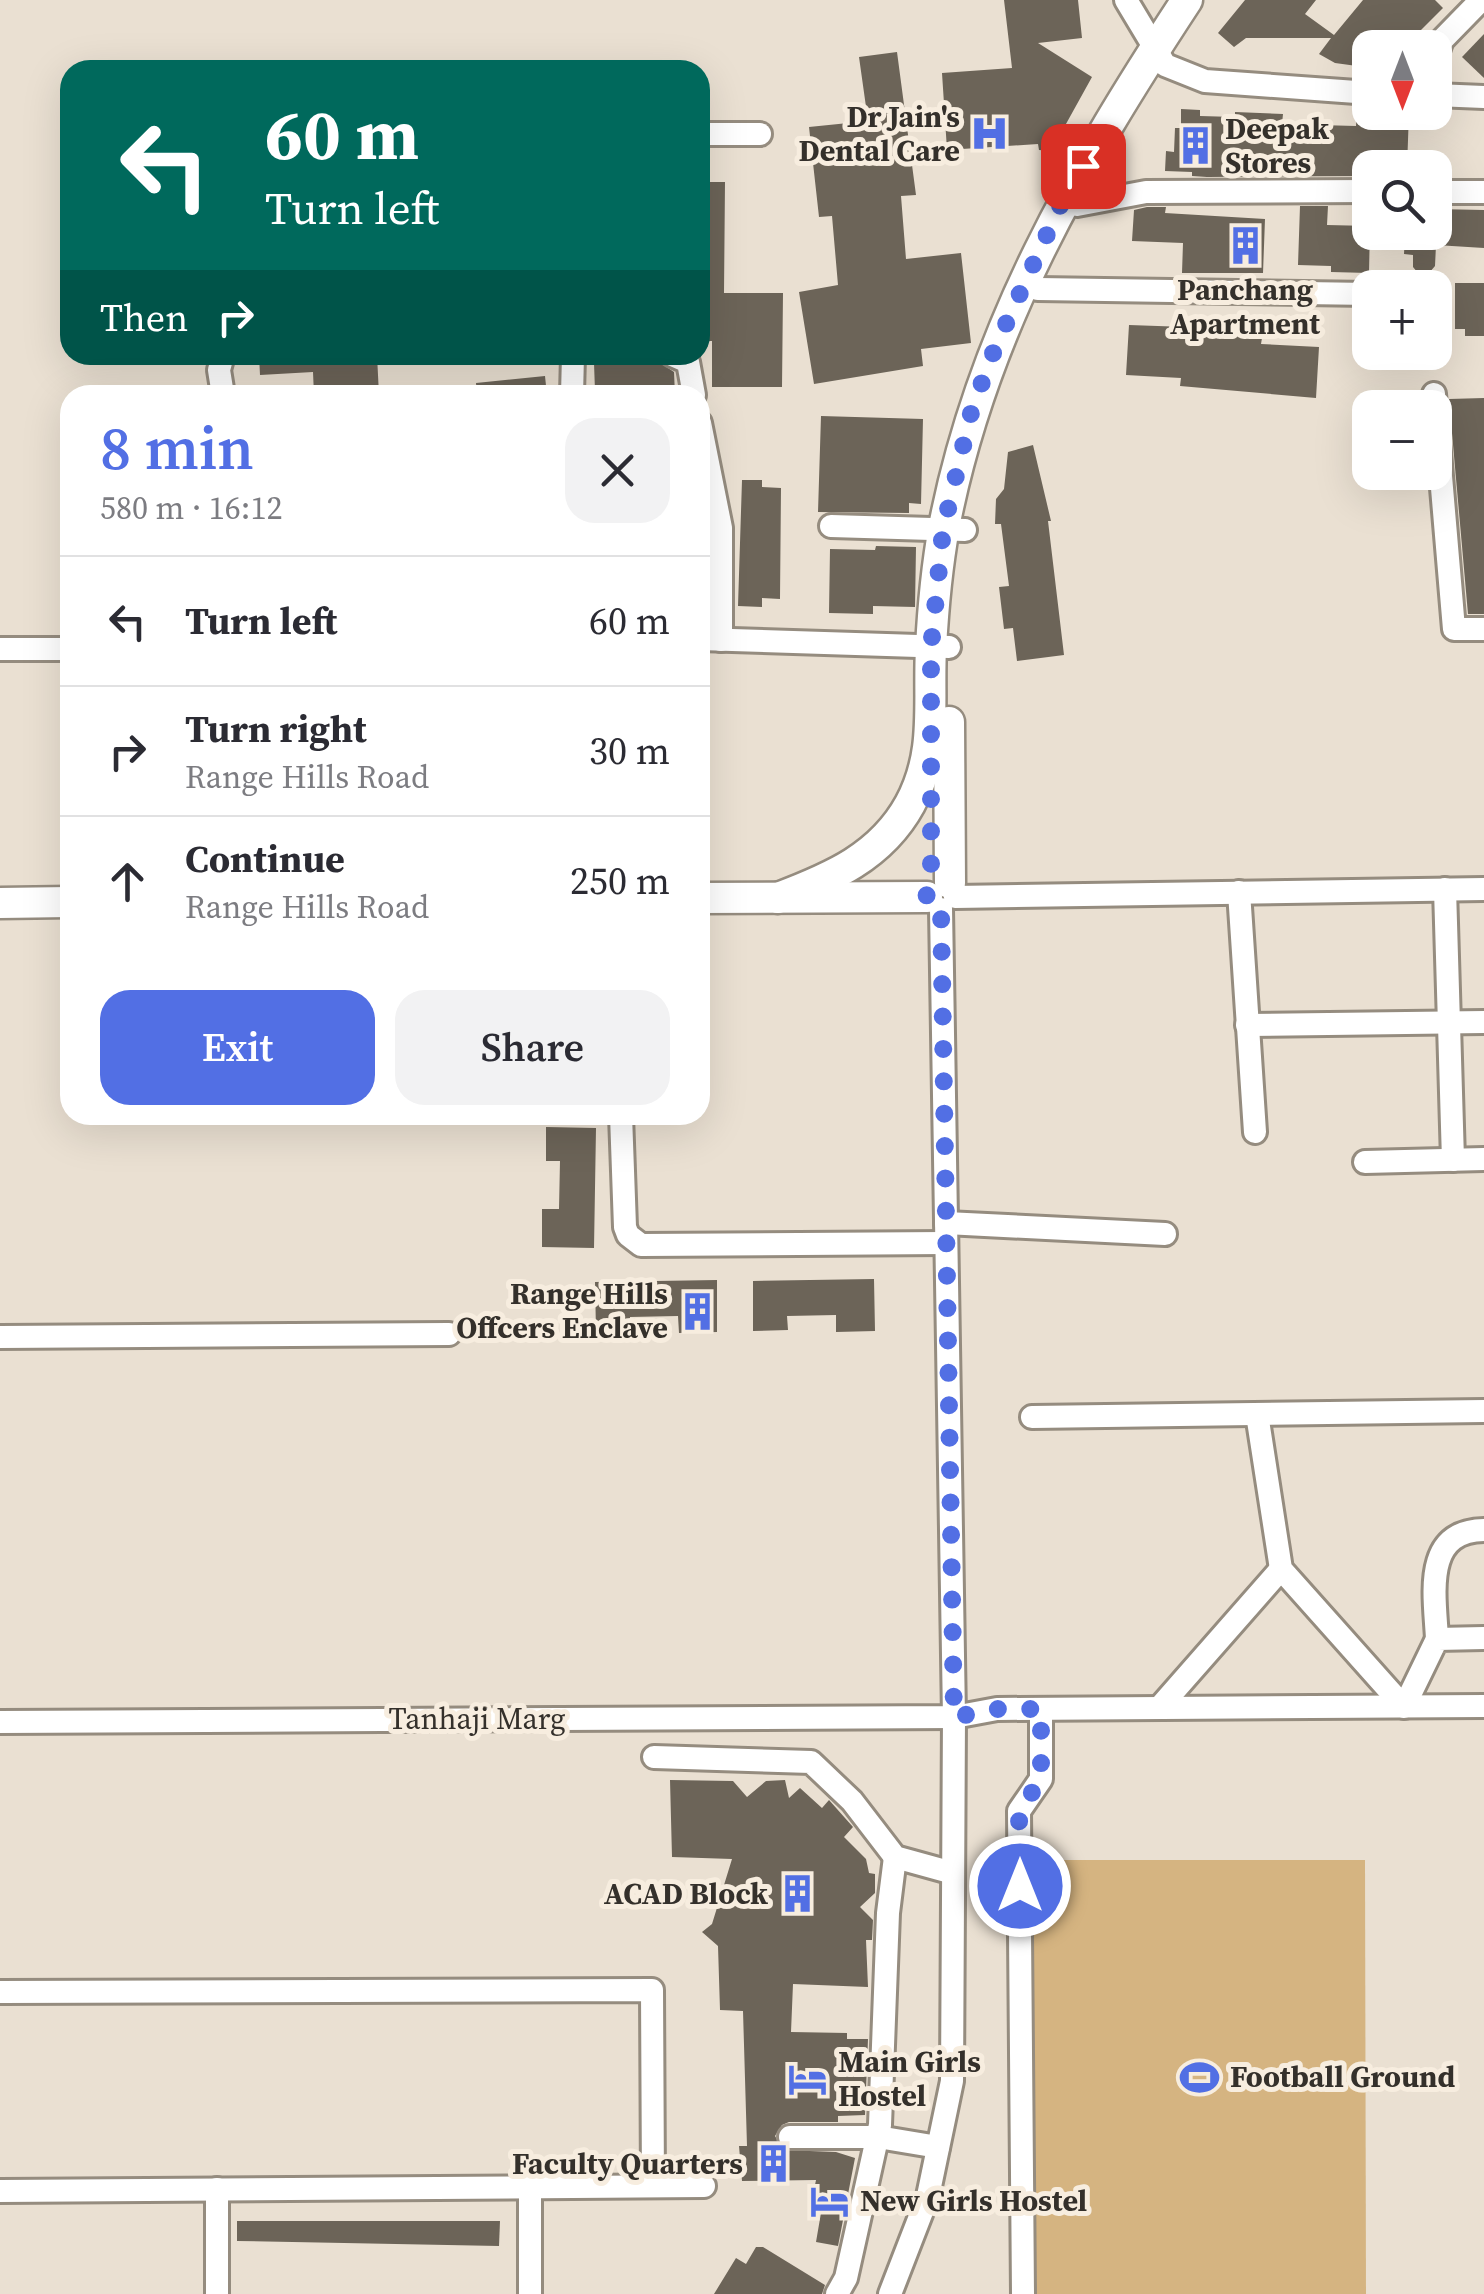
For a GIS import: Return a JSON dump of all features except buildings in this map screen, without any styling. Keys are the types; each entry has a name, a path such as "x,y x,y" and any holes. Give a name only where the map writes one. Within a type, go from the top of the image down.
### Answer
{"main road":[{"path":"954,530 970,490 1009,353 1076,205 1160,57 1186,0"},
{"path":"941,894 930,752 954,530 972,409 995,348 1065,195 1160,57 1209,0"},
{"path":"940,647 949,704 941,894"},
{"path":"778,898 836,876 869,853 893,829 910,803 930,752"},
{"path":"710,898 941,894"},
{"path":"0,902 60,902"}],"street":[{"path":"1126,0 1160,57 1206,81 1352,92"},
{"path":"1452,30 1482,0"},
{"path":"1452,96 1484,97"},
{"path":"710,134 760,134"},
{"path":"1076,205 1146,192 1352,191"},
{"path":"1452,192 1484,192"},
{"path":"1038,290 1352,294"},
{"path":"1442,490 1454,630 1484,629"},
{"path":"831,526 954,530"},
{"path":"710,529 711,640 940,647"},
{"path":"0,648 60,650"},
{"path":"1445,889 1453,1160"},
{"path":"890,2294 928,2196 952,2081 954,1717 941,894 1484,889"},
{"path":"1239,892 1255,1132"},
{"path":"1247,1025 1484,1022"},
{"path":"622,1125 626,1227 628,1235 641,1245 946,1233 1165,1234"},
{"path":"1366,1162 1484,1159"},
{"path":"0,1336 449,1334"},
{"path":"1032,1417 1484,1411"},
{"path":"1257,1414 1282,1569 1404,1706 1437,1639 1434,1566 1451,1539 1484,1530"},
{"path":"1159,1708 1282,1569"},
{"path":"1437,1639 1484,1638"},
{"name":"Tanhaji Marg","path":"0,1722 954,1717 997,1709 1484,1706"},
{"path":"1024,2294 1019,1812 1041,1779 1041,1709"},
{"path":"654,1757 812,1762 852,1801 895,1858 953,1873"},
{"path":"837,2294 846,2278 878,2137 888,1913 895,1858"},
{"path":"0,1992 652,1990 653,2186"},
{"path":"790,2137 878,2137 938,2146"},
{"path":"0,2190 704,2186"},
{"path":"530,2187 530,2294"},
{"path":"217,2189 217,2294"}],"shaded area":[{"name":"Football Ground","path":"1034,1860 1365,1860 1366,2294 1034,2294"}],"place":[{"name":"Dr Jain's Dental Care","path":"990,134"},
{"name":"Deepak Stores","path":"1195,146"},
{"name":"Panchang Apartment","path":"1245,246"},
{"name":"Range Hills Offcers Enclave","path":"698,1311"},
{"name":"ACAD Block","path":"798,1894"},
{"name":"Football Ground","path":"1200,2077"},
{"name":"Main Girls Hostel","path":"808,2079"},
{"name":"Faculty Quarters","path":"773,2164"},
{"name":"New Girls Hostel","path":"830,2201"}],"route":[{"path":"1020,1886 1019,1812 1041,1779 1041,1709 997,1709 954,1717 941,909 932,906 926,897 931,883 931,647 943,530 972,409 995,348 1065,195 1083,166"}]}
